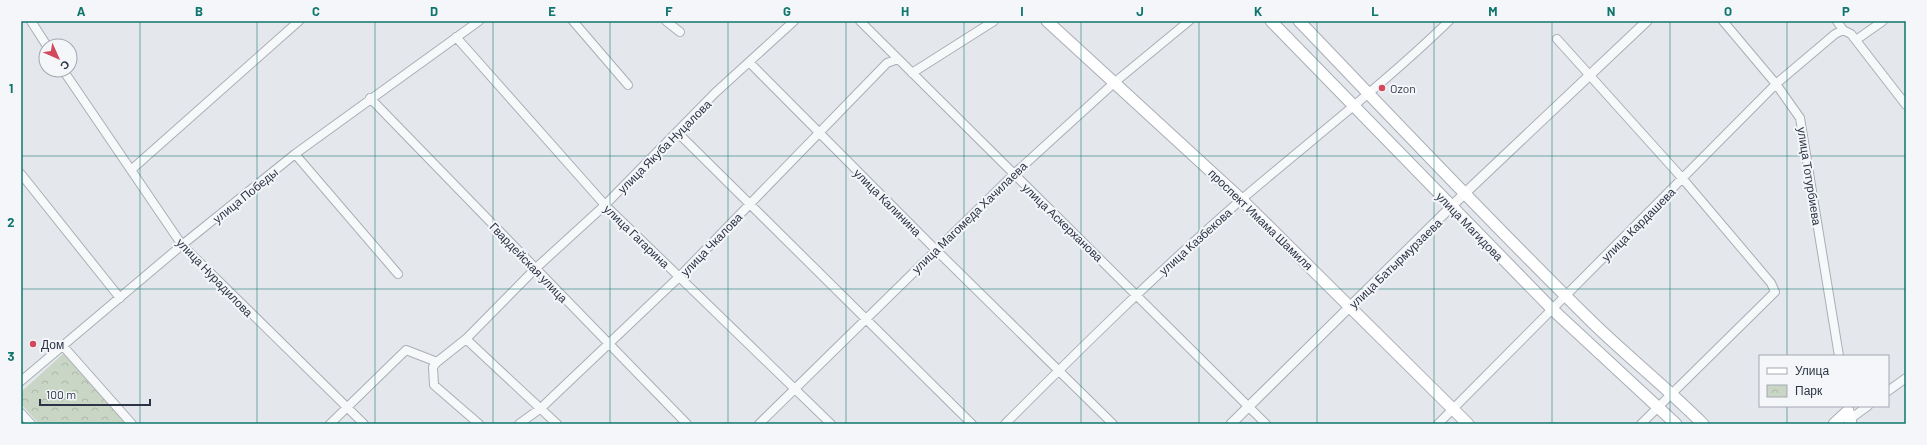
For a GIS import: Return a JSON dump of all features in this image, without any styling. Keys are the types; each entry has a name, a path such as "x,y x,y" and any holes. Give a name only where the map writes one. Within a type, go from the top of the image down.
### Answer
{"main road":[{"name":"проспект Имама Шамиля","path":"1047,21 1242,200 1468,424"},
{"name":"улица Магидова","path":"1271,21 1552,309 1676,424"},
{"name":"улица Магидова","path":"1299,21 1464,194 1594,324 1672,393 1703,424"},
{"path":"1834,424 1849,415"}],"street":[{"path":"31,21 43,38"},
{"path":"131,170 299,21"},
{"name":"улица Победы","path":"21,381 182,245 295,154 370,98 478,21"},
{"path":"573,21 628,85"},
{"path":"666,21 680,32"},
{"name":"улица Якуба Нуцалова","path":"436,362 466,339 536,268 605,205 677,132 749,62 794,21"},
{"name":"улица Аскерханова","path":"860,21 1137,294 1266,424"},
{"path":"912,73 994,21"},
{"name":"улица Магомеда Хачилаева","path":"759,424 935,249 1014,174 1115,82 1189,21"},
{"name":"улица Казбекова","path":"1005,424 1137,294 1242,200 1353,106 1449,21"},
{"name":"улица Батырмурзаева","path":"1231,424 1464,194 1647,21"},
{"name":"улица Тотурбиева","path":"1723,21 1776,84 1800,118 1839,355"},
{"path":"1837,21 1843,30 1851,34 1856,40 1906,105"},
{"path":"1856,40 1883,21"},
{"name":"улица Кардашева","path":"1438,424 1776,84 1835,34 1843,30"},
{"name":"улица Гагарина","path":"456,37 605,205 831,424"},
{"path":"1557,39 1683,179 1771,283 1775,292 1640,424"},
{"name":"улица Чкалова","path":"519,424 541,408 679,277 887,63 898,59"},
{"name":"улица Калинина","path":"749,62 935,249 1114,424"},
{"name":"улица Нурадилова","path":"69,78 182,245 364,424"},
{"name":"Гвардейская улица","path":"370,98 687,424"},
{"path":"677,132 972,424"},
{"path":"295,154 398,274"},
{"path":"21,174 120,298"},
{"path":"466,339 557,424"},
{"path":"63,346 132,424"},
{"path":"330,424 406,350 436,362 434,367 434,385 479,424"},
{"path":"1889,390 1906,378"},
{"path":"1849,415 1866,407"},
{"path":"21,413 31,424"}],"green space":[{"path":"64,353 126,422 124,424 39,424 21,404 21,392"}],"place":[{"name":"Ozon","path":"1382,88"},
{"name":"Дом","path":"33,344"}]}
